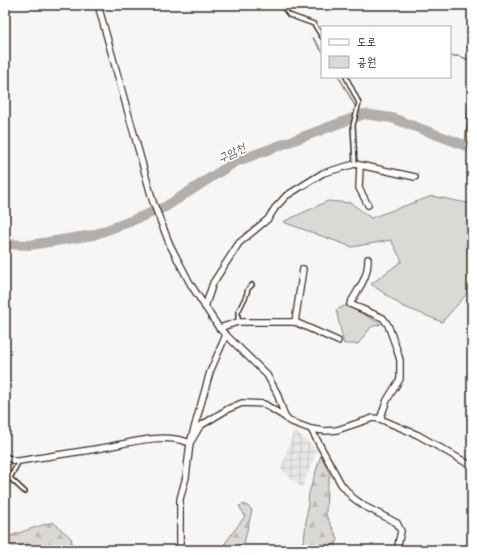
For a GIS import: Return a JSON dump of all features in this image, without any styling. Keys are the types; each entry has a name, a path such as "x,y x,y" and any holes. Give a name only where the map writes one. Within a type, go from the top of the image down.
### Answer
{"street":[{"path":"98,5 153,202 170,245 191,285 219,328 267,375 277,393 285,417"},
{"path":"205,307 213,283 239,243 268,219 275,208 286,196 323,174 358,165 415,178"},
{"path":"358,165 359,188 368,205"},
{"path":"368,259 368,267 364,282 350,304 383,318 388,325 400,360 400,379 387,400 380,419"},
{"path":"295,322 303,269"},
{"path":"219,328 238,322 295,322 338,341"},
{"path":"180,550 180,506 189,461 190,443 210,372 226,335"},
{"path":"190,443 200,426 228,409 242,403 264,404 289,420 311,429 325,431 337,430 367,419 380,419 418,435 472,466"},
{"path":"311,429 341,484 352,497 364,506 397,523 401,531 397,550"},
{"path":"5,457 15,461 102,448 145,439 180,439 190,443"}],"lane":[{"path":"282,5 289,15 314,24 321,35"},
{"path":"346,78 359,103 353,125 358,165"},
{"path":"238,322 238,312 248,289 252,285"},
{"path":"19,460 10,478 25,492"}],"shaded area":[{"path":"472,72 472,143 467,143"},
{"path":"294,430 317,450 302,488 281,469"}],"green space":[{"path":"432,196 472,204 472,288 442,322 402,306 371,284 402,261 391,240 352,247 283,222 328,201 351,203 371,218"},
{"path":"347,305 381,324 371,327 358,344 344,344 336,310"},
{"path":"321,455 330,475 327,487 326,515 338,539 334,550 289,550 304,541 309,493"},
{"path":"245,504 252,510 244,543 231,550 220,550 245,516 239,506"},
{"path":"53,522 71,538 74,550 5,550 5,538"}],"waterway":[{"path":"313,38 321,50"},
{"path":"451,56 458,56 470,60 472,69 465,146"},
{"path":"340,78 360,115"},
{"name":"구암천","path":"5,244 30,245 93,235 165,207 235,162 364,114 392,118 472,148"}]}
